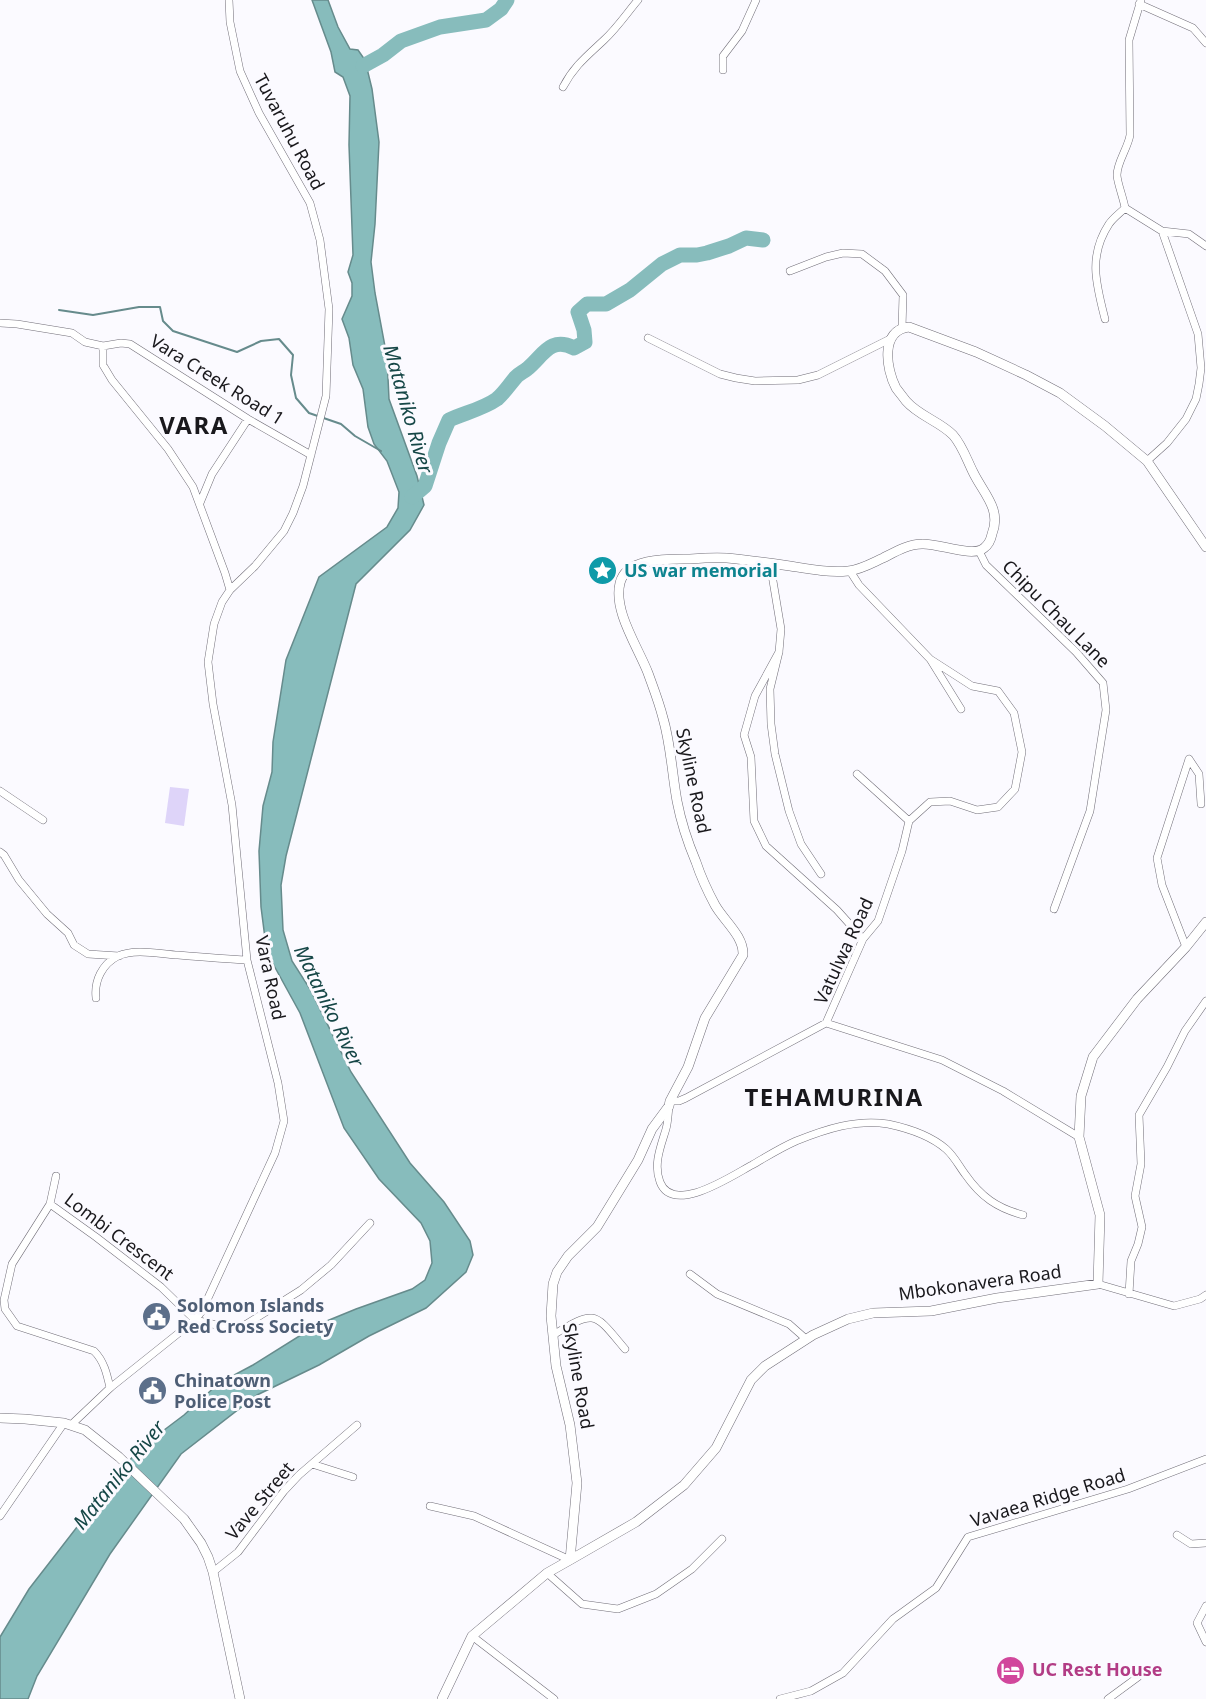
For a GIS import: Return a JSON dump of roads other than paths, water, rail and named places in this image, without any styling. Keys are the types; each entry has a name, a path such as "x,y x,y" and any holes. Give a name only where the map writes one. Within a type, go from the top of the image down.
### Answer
{"street":[{"name":"Tuvaruhu Road","path":"229,0 240,71 259,113 310,203 320,240 329,309 326,396 311,455"},
{"path":"563,87 571,72 611,32 638,0"},
{"path":"723,70 723,56 742,31 756,0"},
{"path":"1206,43 1193,28 1140,2 1129,40 1130,135 1117,177 1125,208 1162,231 1189,234 1206,246"},
{"path":"1105,319 1096,286 1094,260 1109,222 1125,208"},
{"path":"1147,461 1167,443 1186,419 1196,399 1201,368 1198,334 1162,231"},
{"path":"790,271 826,257 843,253 862,254 885,271 903,295 902,328"},
{"name":"Vara Creek Road 1","path":"0,323 72,333 85,342 103,346 130,344 248,419 311,455"},
{"path":"980,551 989,543 996,522 995,512 960,444 952,434 912,408 896,388 890,370 888,349 894,332 902,328 909,327 976,352 1026,375 1051,388 1105,426 1147,461 1206,547"},
{"path":"648,338 720,374 755,381 798,380 818,375 890,339"},
{"path":"103,346 104,364 112,380 168,449 193,487 230,590"},
{"path":"200,503 212,474 248,419"},
{"name":"Vara Road","path":"0,1516 67,1424 195,1320 202,1311 275,1153 284,1121 278,1083 247,960 232,805 213,704 208,662 214,624 222,602 230,590 255,566 284,531 303,486 311,455"},
{"name":"Skyline Road","path":"570,1560 577,1483 576,1465 570,1425 556,1366 551,1295 553,1284 568,1256 597,1227 635,1166 651,1129 669,1103 688,1067 705,1018 738,963 743,947 709,894 686,836 677,804 664,719 647,670 626,627 620,583 625,573 635,565 663,560 724,558 820,570 850,571 920,544 933,544 971,552 980,551"},
{"name":"Chipu Chau Lane","path":"980,551 986,565 1076,652 1103,683 1106,710 1090,811 1054,909"},
{"path":"770,563 782,629 770,689 775,754 789,811 801,844 821,874"},
{"path":"850,571 859,585 930,659 961,709"},
{"path":"779,652 755,696 744,735 751,757 754,820 766,846 837,910 863,939"},
{"path":"857,774 909,821 930,802 950,801 977,810 998,807 1015,789 1022,752 1014,713 998,691 972,686 930,659"},
{"path":"1186,947 1162,885 1157,858 1189,759 1199,774 1202,804"},
{"path":"0,791 43,820"},
{"name":"Vatulwa Road","path":"826,1023 863,939 878,921 902,851 909,821"},
{"path":"0,852 47,914 68,933 74,945 88,954 119,956 138,952 247,960"},
{"path":"1206,922 1137,999 1093,1057 1081,1096 1079,1137 1100,1215 1098,1284 1174,1306 1200,1299 1206,1294"},
{"path":"96,998 95,986 100,974 106,965 119,956"},
{"path":"1129,1293 1131,1261 1142,1227 1135,1196 1141,1164 1139,1115 1185,1031 1206,1001"},
{"path":"1023,1215 991,1202 971,1183 947,1149 908,1129 865,1122 833,1128 795,1142 711,1188 695,1193 675,1195 668,1192 660,1183 657,1162 667,1127 669,1103 686,1098 826,1023 942,1060 1003,1091 1079,1137"},
{"name":"Lombi Crescent","path":"56,1176 50,1204 12,1264 4,1300 5,1309 17,1326 94,1351 106,1370 110,1388"},
{"name":"Lombi Crescent","path":"50,1204 161,1287 195,1320"},
{"path":"195,1320 225,1327 245,1325 302,1290 331,1265 370,1222"},
{"path":"690,1274 717,1294 789,1324 806,1339"},
{"name":"Mbokonavera Road","path":"570,1560 636,1522 684,1485 716,1448 751,1380 765,1366 806,1339 848,1318 873,1313 931,1311 998,1298 1098,1284"},
{"path":"553,1335 578,1320 593,1318 603,1322 625,1349"},
{"path":"0,1418 67,1424 85,1430 119,1457 194,1531 213,1572 240,1699"},
{"name":"Vave Street","path":"213,1572 238,1552 284,1491 357,1425"},
{"name":"Vavaea Ridge Road","path":"780,1699 811,1691 843,1673 893,1619 936,1588 968,1537 1128,1489 1206,1459"},
{"path":"312,1464 353,1477"},
{"path":"430,1506 474,1516 570,1560"},
{"path":"1177,1535 1191,1544 1206,1543"},
{"path":"547,1573 582,1604 618,1609 656,1594 692,1569 722,1539"},
{"path":"442,1699 472,1636 547,1573 570,1560"},
{"path":"1206,1606 1197,1623 1206,1642"},
{"path":"472,1636 554,1699"},
{"path":"1108,1699 1138,1677"}],"water":[{"name":"Mataniko River","path":"312,0 328,0 338,27 350,49 358,50 365,60 372,89 379,142 371,262 387,357 389,399 417,476 424,505 410,530 356,584 286,856 281,885 283,930 292,961 310,989 351,1072 410,1163 444,1202 470,1241 473,1255 466,1272 426,1308 257,1395 181,1454 110,1554 37,1676 28,1699 0,1699 0,1637 29,1589 139,1449 184,1415 219,1383 253,1365 317,1325 412,1289 425,1280 432,1263 430,1241 421,1223 379,1179 344,1128 300,1013 272,962 266,946 261,907 259,851 263,806 272,772 273,742 286,660 319,577 387,527 398,508 399,492 387,461 374,444 368,427 363,389 353,365 349,338 342,319 352,296 352,283 348,272 353,255 349,145 350,96 343,77 335,72 331,52"}],"waterway":[{"path":"363,66 383,55 401,41 440,27 486,20 501,9 507,0"},
{"name":"Mataniko River","path":"412,497 425,486 449,420 497,399 516,377 547,349 559,344 574,348 585,342 578,312 587,304 606,304 630,290 662,264 680,255 707,253 746,238 763,240"},
{"path":"59,310 93,315 139,307 160,307 163,321 173,331 237,352 261,341 279,339 293,355 291,375 296,398 309,413 341,424 355,436 381,451"}],"place":[{"name":"US war memorial","path":"603,571"},
{"name":"Solomon Islands Red Cross Society","path":"156,1316"},
{"name":"Chinatown Police Post","path":"153,1391"},
{"name":"UC Rest House","path":"1011,1670"}],"district":[{"name":"VARA","path":"194,426"},
{"name":"TEHAMURINA","path":"834,1098"}]}
